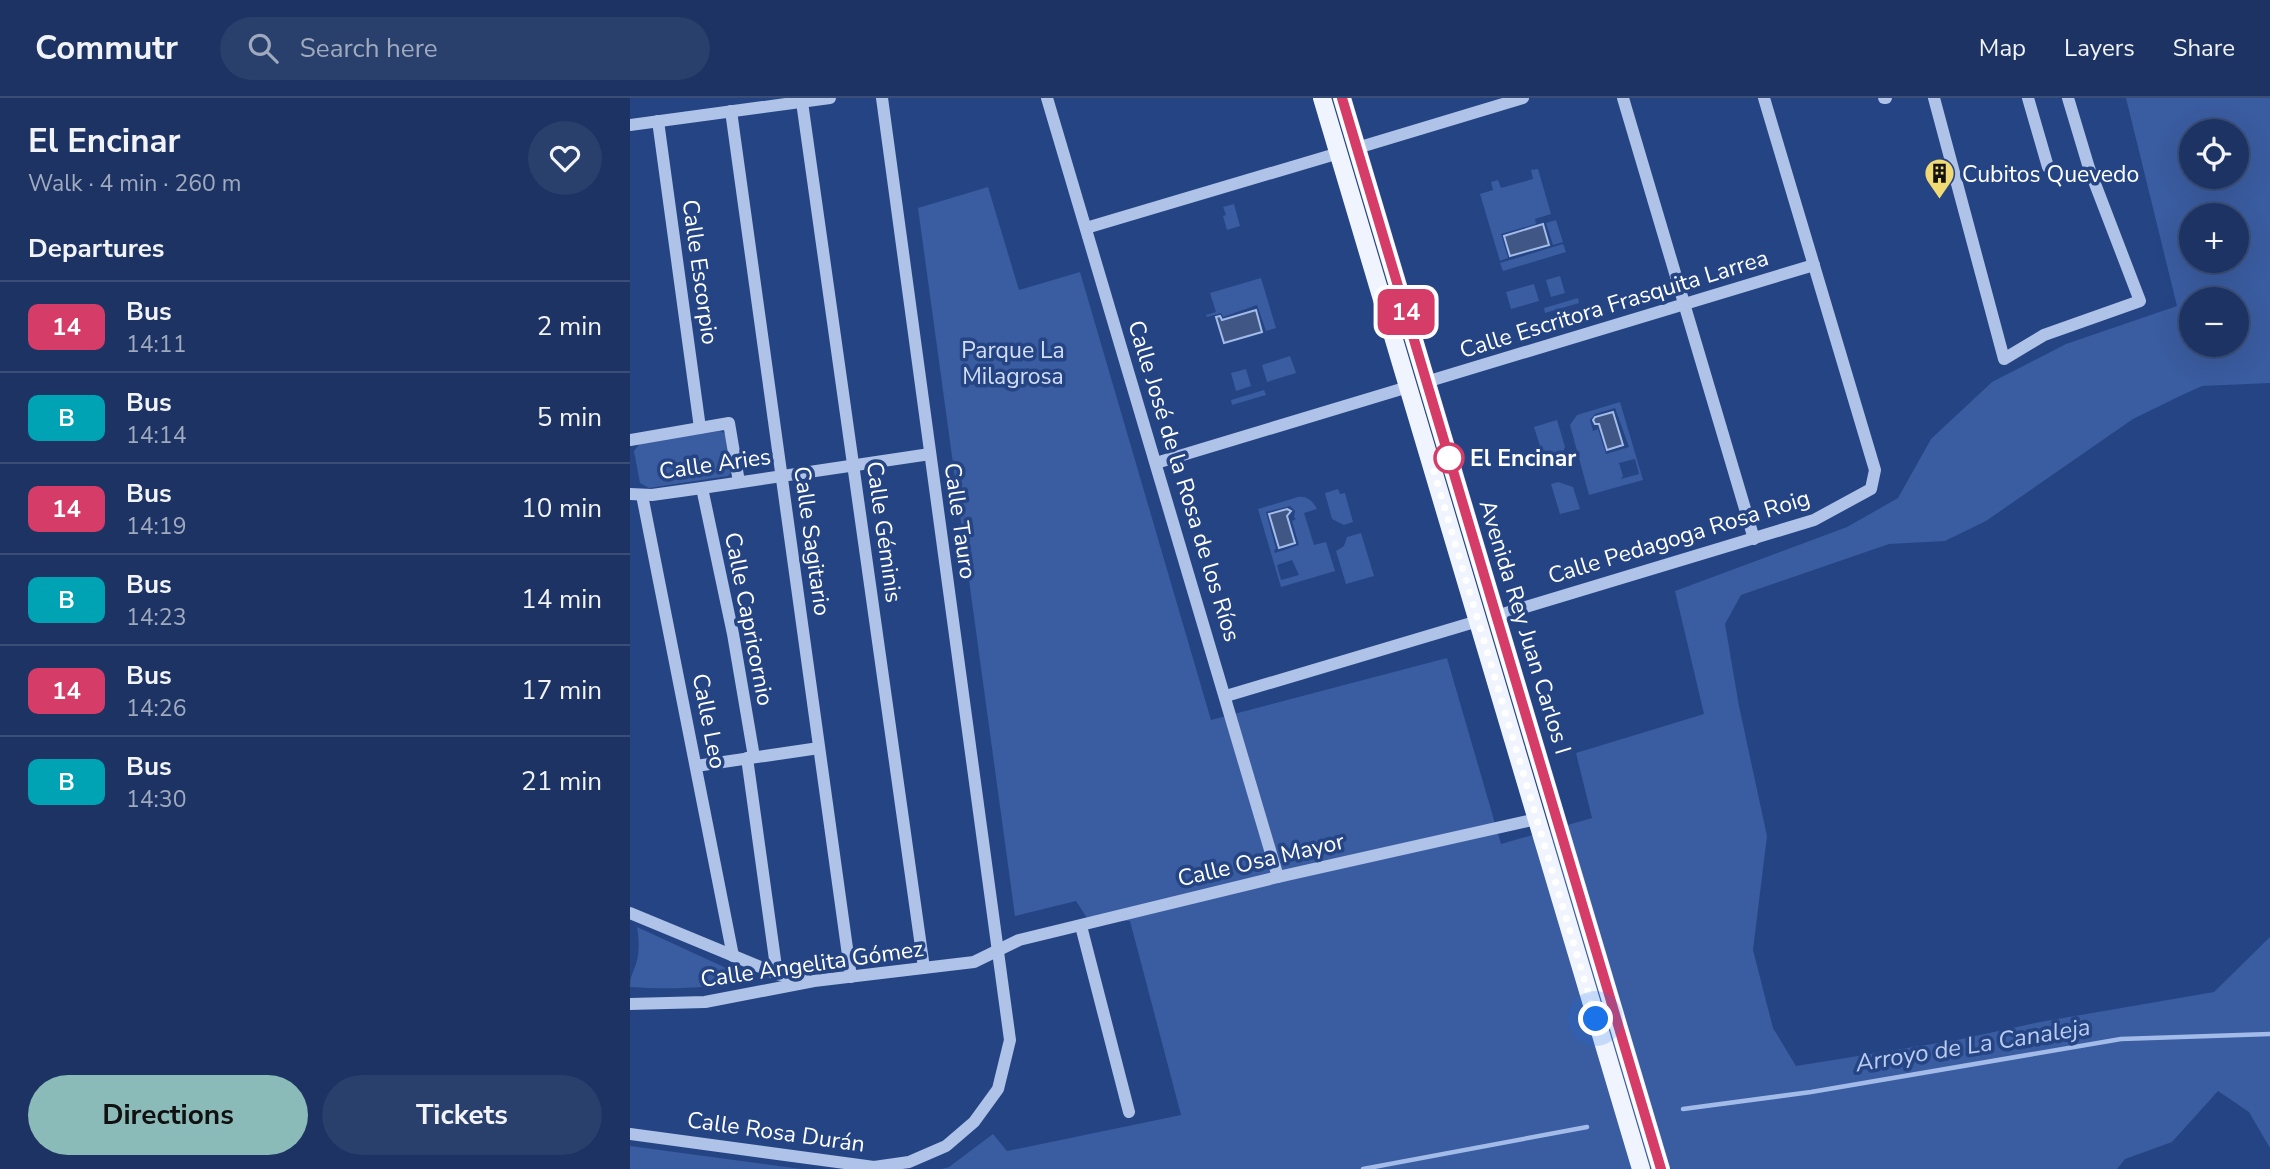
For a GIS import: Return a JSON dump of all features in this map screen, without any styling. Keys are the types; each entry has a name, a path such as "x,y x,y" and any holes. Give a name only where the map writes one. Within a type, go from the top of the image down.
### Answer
{"main road":[{"name":"Avenida Rey Juan Carlos I","path":"1322,98 1641,1169"},
{"name":"Avenida Rey Juan Carlos I","path":"1342,98 1661,1169"}],"street":[{"path":"630,125 830,98"},
{"name":"Calle Tauro","path":"882,98 998,951"},
{"name":"Calle José de la Rosa de los Ríos","path":"1047,98 1278,877"},
{"path":"1357,148 1523,98"},
{"path":"1623,98 1754,539"},
{"path":"1764,98 1814,265"},
{"path":"1934,98 2004,359 2044,335 2140,301 2089,168 2068,98"},
{"path":"2028,98 2048,167"},
{"name":"Calle Géminis","path":"802,102 924,968"},
{"name":"Calle Sagitario","path":"731,111 850,977"},
{"name":"Calle Escorpio","path":"658,121 700,428"},
{"path":"1086,228 1339,153"},
{"name":"Calle Escritora Frasquita Larrea","path":"1426,382 1814,265"},
{"name":"Calle Pedagoga Rosa Roig","path":"1496,616 1814,520 1871,489 1875,470 1814,265"},
{"path":"1156,463 1408,387"},
{"path":"630,440 729,423 739,482"},
{"name":"Calle Aries","path":"633,493 702,488 930,454"},
{"name":"Calle Capricornio","path":"702,488 733,634 777,974"},
{"name":"Calle Leo","path":"633,493 696,766 733,956"},
{"path":"1226,696 1478,621"},
{"path":"696,766 819,748"},
{"name":"Calle Osa Mayor","path":"998,951 1018,940 1278,877 1537,819"},
{"path":"630,914 777,974 814,981"},
{"path":"1082,926 1129,1112"},
{"name":"Calle Angelita Gómez","path":"630,1004 705,1002 814,981 974,962 998,951"},
{"name":"Calle Rosa Durán","path":"630,1134 874,1167 909,1162 946,1146 974,1122 998,1088 1010,1040 998,951"}],"green space":[{"name":"Parque La Milagrosa","path":"2126,98 2270,98 2270,383 2202,386 2182,395 2133,419 1986,521 1945,541 1889,544 1741,595 1725,624 1739,706 1767,836 1753,950 1773,1028 1796,1066 1957,1040 2040,1022 2214,992 2270,937 2270,1148 2249,1112 2218,1091 2172,1142 2125,1159 2117,1169 942,1169 949,1167 993,1134 1007,1151 1181,1115 1130,921 1087,918 1076,901 1015,916 918,208 988,187 1019,290 1080,272 1211,720 1447,658 1501,844 1592,818 1576,753 1704,714 1675,591 1847,527 1898,498 1931,439 1992,382 2066,344 2177,306"},
{"path":"1538,169 1551,214 1535,219 1536,224 1501,234 1508,258 1500,261 1480,194 1493,190 1491,182 1498,180 1501,188 1533,179 1531,170"},
{"path":"1234,204 1240,226 1227,230 1223,207"},
{"path":"1556,220 1563,242 1553,245 1546,223"},
{"path":"1563,244 1566,252 1503,271 1500,263"},
{"path":"1560,276 1565,293 1551,297 1546,280"},
{"path":"1261,278 1276,328 1266,331 1257,305 1223,317 1221,313 1207,317 1206,315 1216,312 1210,293"},
{"path":"1534,284 1539,301 1511,309 1506,292"},
{"path":"1578,298 1579,303 1545,313 1544,308"},
{"path":"1290,356 1296,373 1267,382 1262,365"},
{"path":"1246,369 1251,386 1236,391 1231,373"},
{"path":"1264,390 1266,395 1232,405 1231,400"},
{"path":"1620,402 1643,480 1589,495 1570,425 1577,415","holes":["1615,408 1629,447 1606,454 1598,429 1593,431 1590,420 1595,414","1635,459 1639,474 1621,479 1623,476 1619,463"]},
{"path":"1557,420 1565,447 1557,466 1547,469 1534,427"},
{"path":"720,431 728,435 733,470 728,476 649,488 640,483 634,451 640,443"},
{"path":"1558,482 1573,487 1580,509 1560,514 1551,484"},
{"path":"1338,489 1340,494 1345,493 1353,522 1344,525 1332,519 1325,493"},
{"path":"1298,497 1304,497 1314,504 1317,509 1304,513 1314,545 1326,542 1335,571 1281,587 1258,509","holes":["1290,506 1295,511 1296,519 1292,521 1299,545 1275,553 1266,512","1292,560 1299,575 1281,580 1277,565"]},
{"path":"1361,533 1374,576 1346,584 1336,551 1344,546 1347,537"},
{"path":"637,927 752,980 691,988 630,987 638,954"},
{"path":"630,1146 801,1169 630,1169"}],"shaded area":[{"path":"1543,224 1549,245 1510,256 1504,236"},
{"path":"1256,310 1262,332 1224,343 1216,317 1220,316 1222,320"},
{"path":"1613,412 1623,445 1607,450 1599,424 1595,424 1593,420"},
{"path":"1287,509 1291,511 1287,516 1295,543 1279,548 1269,514"}],"waterway":[{"name":"Arroyo de La Canaleja","path":"1683,1109 1811,1092 2121,1039 2270,1034"},
{"name":"Arroyo de La Canaleja","path":"1363,1169 1587,1127"}],"bus line":[{"name":"14","path":"1342,98 1661,1169"}],"place":[{"name":"Cubitos Quevedo","path":"1939,201"},
{"name":"El Encinar","path":"1449,458"}],"route":[{"path":"1449,458 1432,465 1596,1019"}]}
